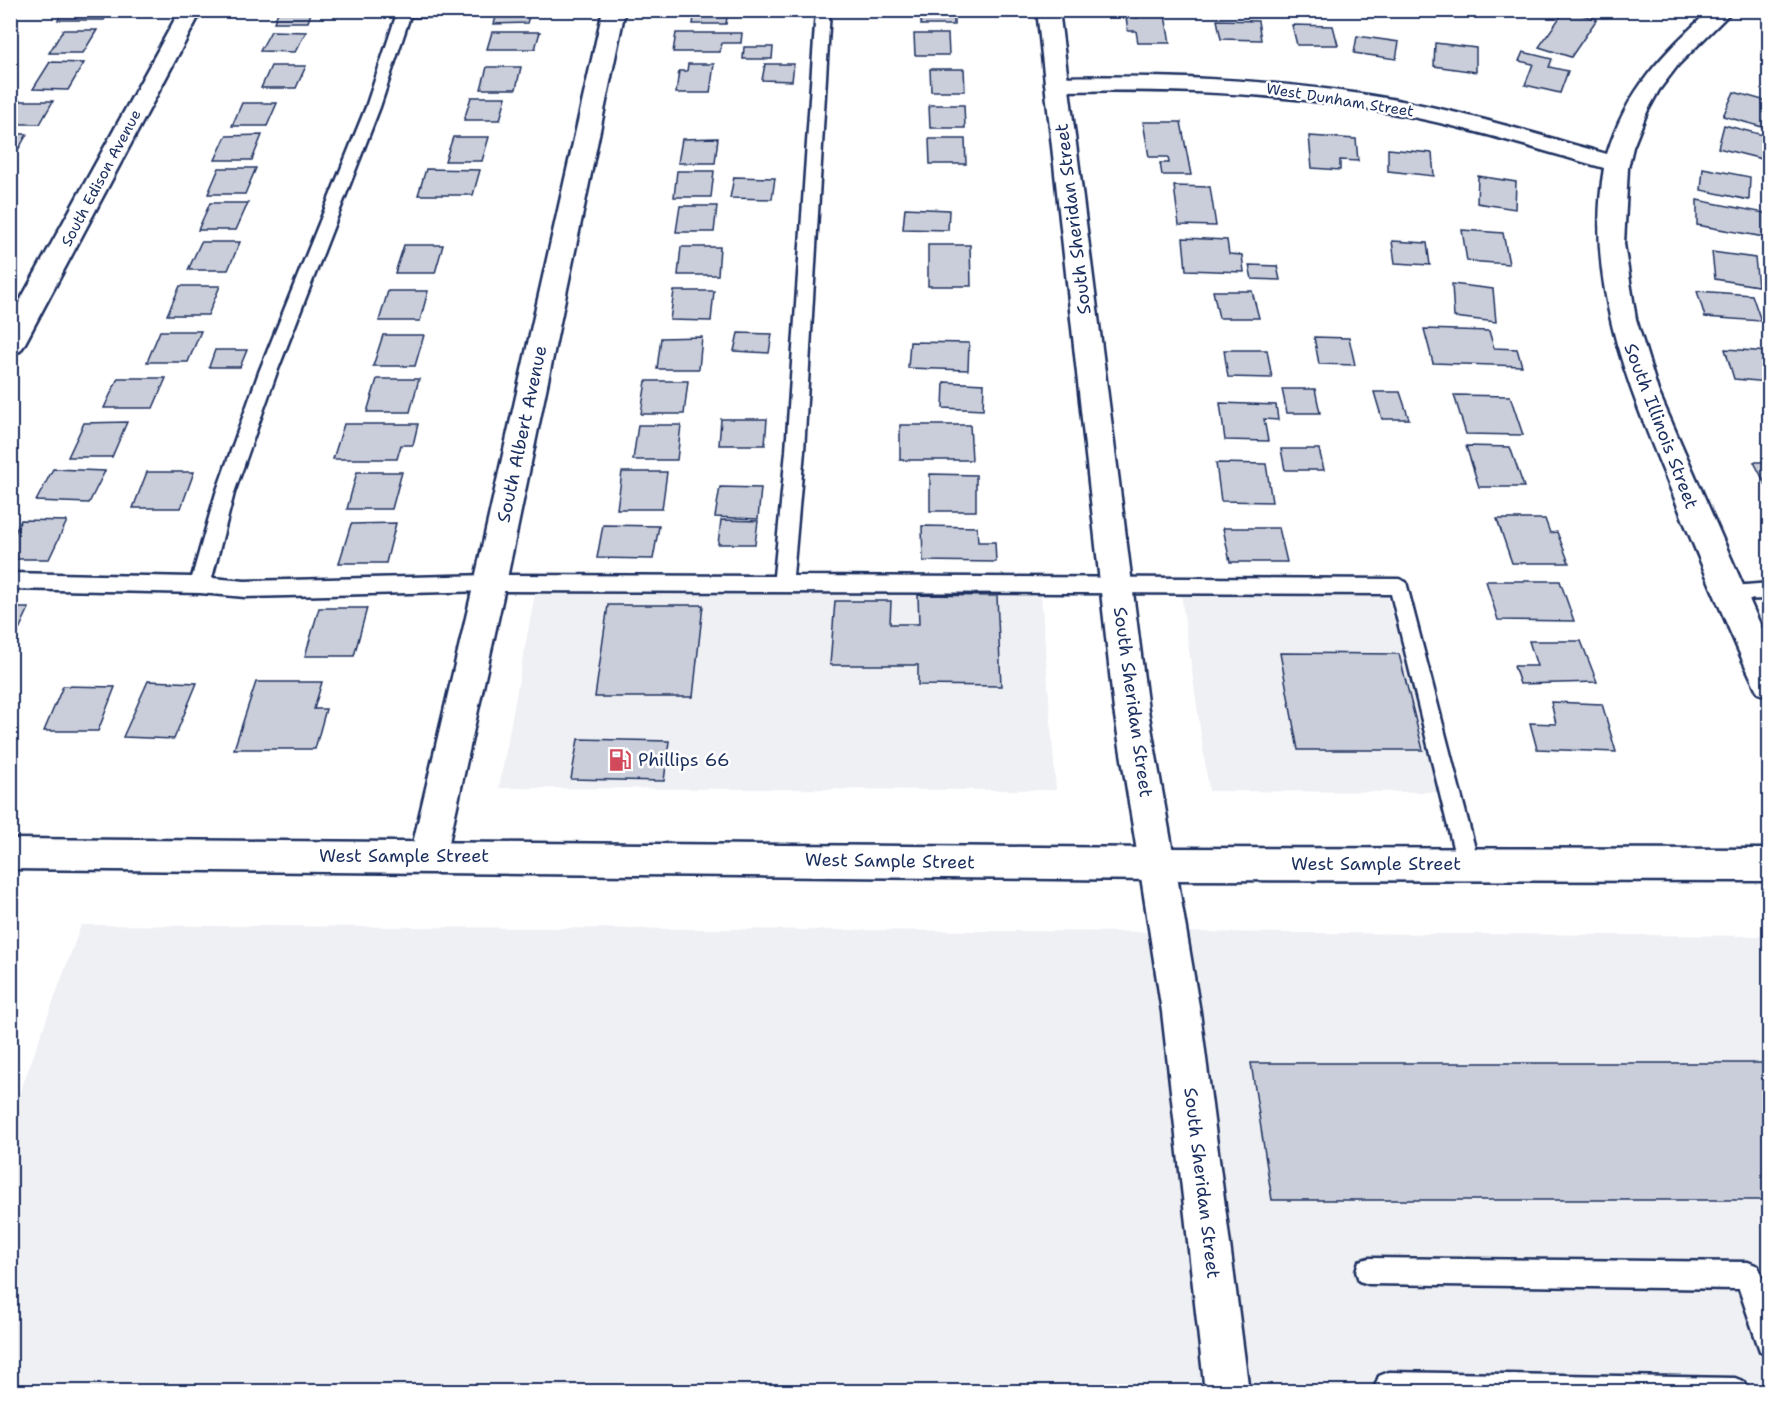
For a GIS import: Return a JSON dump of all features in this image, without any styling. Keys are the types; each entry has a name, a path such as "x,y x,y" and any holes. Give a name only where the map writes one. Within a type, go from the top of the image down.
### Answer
{"street":[{"name":"South Edison Avenue","path":"10,345 190,10"},
{"name":"South Albert Avenue","path":"428,856 490,583 614,10"},
{"name":"South Sheridan Street","path":"1048,10 1131,710 1180,1012 1227,1392"},
{"name":"South Illinois Street","path":"1724,10 1671,59 1653,83 1633,118 1621,148 1614,182 1611,222 1612,261 1617,301 1629,353 1652,414 1770,684"},
{"name":"West Dunham Street","path":"1056,84 1185,82 1268,88 1330,96 1394,106 1458,120 1617,164"},
{"name":"West Sample Street","path":"10,854 1157,864 1770,865"}],"lane":[{"path":"200,585 209,545 229,482 268,372 373,107 405,10"},
{"path":"783,583 795,451 823,10"},
{"path":"10,581 200,585 245,589 490,583 1399,587 1468,864"},
{"path":"1728,592 1770,591"},
{"path":"1369,1271 1748,1276 1770,1341"},
{"path":"1389,1386 1735,1392"}],"shaded area":[{"path":"536,588 1041,594 1056,790 499,788"},
{"path":"1181,594 1387,595 1441,792 1209,791"},
{"path":"81,925 1769,936 1769,1391 11,1391 10,1120"}],"building":[{"path":"63,10 109,11 104,20 58,20"},
{"path":"279,10 312,10 308,22 274,22"},
{"path":"414,10 440,10 437,18 411,18"},
{"path":"498,10 531,10 527,23 494,24"},
{"path":"695,10 728,10 726,24 693,24"},
{"path":"921,10 954,10 954,25 921,25"},
{"path":"1137,10 1164,10 1170,43 1138,43 1136,31 1128,31 1126,17 1138,18"},
{"path":"1565,10 1597,19 1571,57 1539,47"},
{"path":"1217,20 1258,21 1261,40 1221,39"},
{"path":"1292,25 1333,26 1338,45 1297,45"},
{"path":"63,30 97,30 83,53 49,53"},
{"path":"271,31 306,32 295,52 260,51"},
{"path":"492,32 540,32 535,49 487,49"},
{"path":"676,33 742,33 741,43 722,43 720,52 673,52"},
{"path":"914,34 948,34 949,55 915,55"},
{"path":"1357,36 1399,42 1396,59 1354,53"},
{"path":"1435,43 1476,48 1476,72 1434,66"},
{"path":"744,47 773,47 772,59 743,59"},
{"path":"1523,52 1552,59 1549,67 1568,71 1560,93 1525,85 1533,64 1519,61"},
{"path":"50,62 84,63 68,90 33,89"},
{"path":"688,64 714,64 710,93 676,93 679,71 687,71"},
{"path":"765,64 794,64 792,81 762,80"},
{"path":"271,66 306,66 296,88 261,88"},
{"path":"487,67 521,67 516,89 481,89"},
{"path":"930,69 964,69 965,91 931,91"},
{"path":"1734,92 1770,102 1770,120 1766,128 1723,116"},
{"path":"471,97 506,97 500,120 464,120"},
{"path":"18,101 53,101 40,124 10,124 10,113"},
{"path":"242,103 277,103 267,126 232,126"},
{"path":"929,105 964,105 965,128 930,128"},
{"path":"1143,122 1181,122 1191,175 1162,175 1160,163 1169,163 1168,157 1149,157"},
{"path":"1724,125 1767,136 1762,159 1718,148"},
{"path":"10,134 27,134 13,159 10,159"},
{"path":"262,135 252,160 215,160 226,136"},
{"path":"1309,136 1356,139 1358,161 1340,160 1340,170 1312,168"},
{"path":"453,137 489,137 482,161 445,161"},
{"path":"718,138 715,163 678,163 682,139"},
{"path":"929,139 965,139 966,164 930,164"},
{"path":"1388,149 1432,153 1434,176 1388,171"},
{"path":"219,168 256,168 245,194 208,194"},
{"path":"1703,168 1750,177 1749,200 1701,190"},
{"path":"426,169 480,170 473,195 418,195"},
{"path":"677,171 714,171 711,197 674,197"},
{"path":"1478,176 1516,182 1515,209 1477,203"},
{"path":"734,177 775,178 772,199 730,198"},
{"path":"1174,186 1210,187 1216,226 1179,225"},
{"path":"1697,200 1770,214 1770,238 1697,225"},
{"path":"210,203 248,203 236,230 198,230"},
{"path":"680,206 717,206 714,232 676,232"},
{"path":"905,208 949,210 948,230 903,229"},
{"path":"1462,230 1503,233 1509,264 1467,261"},
{"path":"1183,238 1227,240 1229,254 1242,255 1244,272 1186,270"},
{"path":"1392,241 1427,243 1430,265 1395,263"},
{"path":"201,242 240,242 228,270 188,270"},
{"path":"404,245 443,245 435,273 395,273"},
{"path":"928,245 970,245 971,286 928,286"},
{"path":"681,247 720,247 718,275 678,275"},
{"path":"1712,252 1755,258 1758,286 1715,279"},
{"path":"1249,265 1277,266 1280,280 1252,279"},
{"path":"1452,284 1493,289 1496,322 1454,317"},
{"path":"180,286 220,286 208,315 167,315"},
{"path":"388,291 428,291 420,321 379,321"},
{"path":"674,291 714,291 711,321 670,320"},
{"path":"1213,291 1252,291 1259,318 1219,318"},
{"path":"1697,291 1752,295 1761,321 1705,317"},
{"path":"1424,329 1489,331 1494,348 1517,349 1522,366 1433,363"},
{"path":"160,331 201,331 188,362 147,362"},
{"path":"738,333 772,334 769,353 734,351"},
{"path":"383,335 424,335 415,366 373,366"},
{"path":"702,337 699,369 657,369 661,338"},
{"path":"1314,337 1349,338 1355,365 1319,364"},
{"path":"910,342 969,343 968,370 908,368"},
{"path":"1725,349 1770,352 1770,382 1734,379"},
{"path":"215,350 247,350 240,367 209,367"},
{"path":"1224,350 1267,350 1272,378 1228,377"},
{"path":"118,378 166,378 153,408 104,408"},
{"path":"377,379 419,379 410,412 367,412"},
{"path":"646,381 688,381 684,414 641,414"},
{"path":"944,382 984,384 983,410 943,408"},
{"path":"1282,389 1315,389 1320,413 1287,413"},
{"path":"1374,392 1400,392 1409,419 1382,419"},
{"path":"1454,395 1510,396 1523,435 1466,434"},
{"path":"1220,403 1276,405 1278,420 1264,419 1268,441 1225,440"},
{"path":"721,419 767,419 765,445 719,445"},
{"path":"127,422 112,457 68,457 84,423"},
{"path":"344,424 418,424 413,445 401,445 397,459 333,459"},
{"path":"638,425 681,425 677,460 633,460"},
{"path":"900,425 970,425 972,460 900,460"},
{"path":"1466,446 1510,447 1524,487 1479,487"},
{"path":"1281,449 1319,449 1324,470 1285,470"},
{"path":"1754,462 1770,462 1770,493"},
{"path":"1216,463 1266,464 1272,502 1221,501"},
{"path":"53,469 105,471 89,503 36,501"},
{"path":"147,472 194,472 181,508 133,508"},
{"path":"357,472 402,472 392,509 347,509"},
{"path":"622,472 667,472 662,509 617,509"},
{"path":"930,474 976,475 976,511 930,511"},
{"path":"720,487 761,488 758,519 715,517"},
{"path":"1497,519 1545,519 1550,533 1557,532 1569,563 1512,563"},
{"path":"21,520 67,521 49,559 10,559 10,543"},
{"path":"721,520 758,521 755,544 718,544"},
{"path":"396,523 386,563 339,563 351,524"},
{"path":"603,525 659,526 653,559 597,558"},
{"path":"922,526 977,527 978,542 995,542 996,562 923,561"},
{"path":"1223,528 1279,528 1287,562 1230,562"},
{"path":"1486,581 1560,581 1574,621 1498,620"},
{"path":"918,595 997,596 1001,686 918,685 918,665 830,665 835,601 891,601 890,624 919,624"},
{"path":"608,605 703,605 693,697 595,697"},
{"path":"10,608 29,608 10,649"},
{"path":"319,608 367,608 354,656 305,656"},
{"path":"1529,641 1581,641 1597,682 1520,684 1514,666 1537,666"},
{"path":"1280,653 1399,654 1423,750 1298,750"},
{"path":"148,681 197,683 174,739 123,737"},
{"path":"256,682 322,682 314,709 326,709 315,749 234,749"},
{"path":"63,686 115,687 98,731 44,731"},
{"path":"1551,702 1602,704 1616,752 1537,749 1530,723 1556,724"},
{"name":"Phillips 66","path":"578,739 669,741 664,781 571,779"},
{"path":"1251,1063 1770,1063 1770,1200 1272,1200"}],"place":[{"name":"Phillips 66","path":"620,760"}]}
